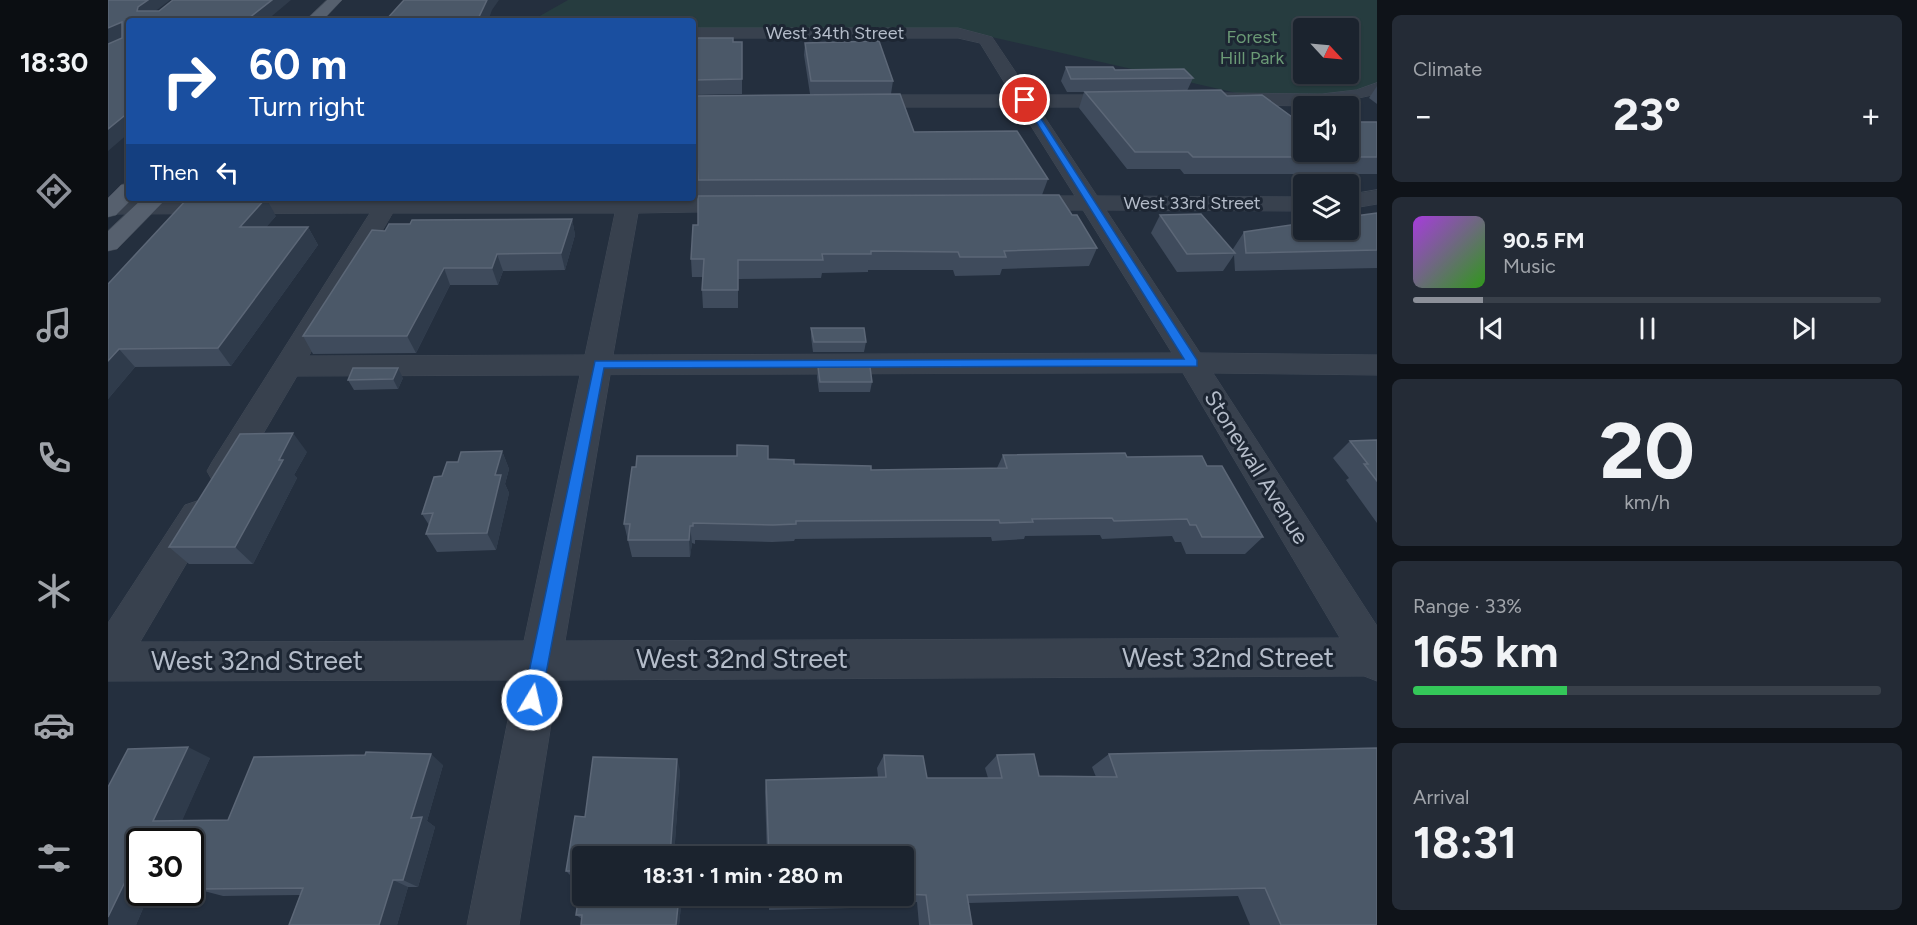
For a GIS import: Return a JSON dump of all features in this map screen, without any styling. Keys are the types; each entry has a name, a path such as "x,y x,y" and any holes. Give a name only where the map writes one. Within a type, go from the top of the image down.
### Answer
{"main road":[{"path":"316,18 335,0"},
{"path":"109,208 126,193"},
{"path":"108,244 152,202"}],"street":[{"name":"West 34th Street","path":"696,33 951,33 976,36"},
{"name":"Stonewall Avenue","path":"976,36 989,43 1376,659"},
{"path":"1203,100 1327,99 1358,95 1377,88"},
{"path":"834,101 1149,101"},
{"path":"1359,200 1377,197"},
{"path":"109,208 152,202 628,202 758,205"},
{"path":"108,660 388,202"},
{"path":"493,925 539,660 599,364 628,202"},
{"name":"West 33rd Street","path":"995,203 1293,204"},
{"path":"289,366 1192,363 1377,365"},
{"name":"West 32nd Street","path":"108,660 1376,659"}],"green space":[{"name":"Forest Hill Park","path":"568,0 1377,0 1377,89 1267,100 974,33 696,33 696,18 536,18"}],"building":[{"path":"108,0 148,0 138,7 137,11 159,11 173,0 272,0 249,18 126,18 126,114 108,129 108,44 122,38 122,22 108,28"},
{"path":"404,0 487,0 478,18 388,18"},
{"path":"696,38 733,38 733,42 742,42 742,79 696,80"},
{"path":"879,41 893,81 811,81 805,43"},
{"path":"1066,67 1113,67 1115,70 1184,69 1193,78 1071,79"},
{"path":"1221,90 1227,96 1262,95 1293,118 1293,157 1193,157 1188,152 1135,152 1085,92"},
{"path":"900,94 914,132 1017,131 1048,179 698,180 696,96"},
{"path":"1359,122 1377,122 1377,157 1359,157"},
{"path":"1059,195 1072,215 1077,215 1097,248 1004,251 1006,257 960,257 958,252 871,251 871,254 822,254 823,260 738,260 738,290 702,290 704,259 691,259 693,225 698,225 698,196"},
{"path":"185,201 263,201 240,227 308,227 218,348 119,349 108,361 108,284"},
{"path":"1377,213 1377,250 1246,253 1244,232 1293,225 1293,240 1359,240 1359,215"},
{"path":"1201,214 1235,253 1187,254 1160,215"},
{"path":"572,219 561,253 497,254 492,268 444,268 407,336 303,336 372,230 385,231 389,224 410,224 412,220"},
{"path":"811,328 864,328 866,342 814,342"},
{"path":"818,367 870,367 872,382 820,382"},
{"path":"353,368 398,368 393,379 348,380"},
{"path":"293,433 279,460 283,460 235,547 169,547 240,434"},
{"path":"1377,440 1377,481 1364,464 1368,464 1350,441"},
{"path":"737,445 768,446 768,459 794,460 794,464 871,466 871,470 1007,468 1003,455 1125,453 1127,457 1202,456 1207,466 1222,466 1263,537 1202,537 1196,525 1190,525 1187,519 1114,521 1112,518 1032,519 1033,522 1000,523 999,520 796,521 796,524 773,525 693,523 693,526 690,526 689,540 628,540 630,524 624,524 632,467 636,467 637,456 737,456"},
{"path":"502,451 495,475 501,475 487,533 426,534 433,513 422,514 434,477 442,476 447,462 458,462 461,452"},
{"path":"188,747 153,821 228,820 254,757 365,755 366,752 431,754 411,818 422,817 403,880 393,880 379,925 289,925 303,888 204,889 204,828 126,828 126,882 108,917 108,787 128,749"},
{"path":"1377,748 1377,925 1281,925 1265,888 967,895 972,925 930,925 926,895 914,894 914,846 769,846 766,780 886,777 884,755 923,756 927,778 1002,778 997,755 1034,754 1039,776 1117,777 1109,754"},
{"path":"593,757 677,759 671,846 572,846 572,871 566,871 575,816 585,817"},
{"path":"577,906 678,906 676,925 581,925 582,915 576,915"}],"route":[{"path":"532,700 599,364 1192,363 1025,100"}]}
